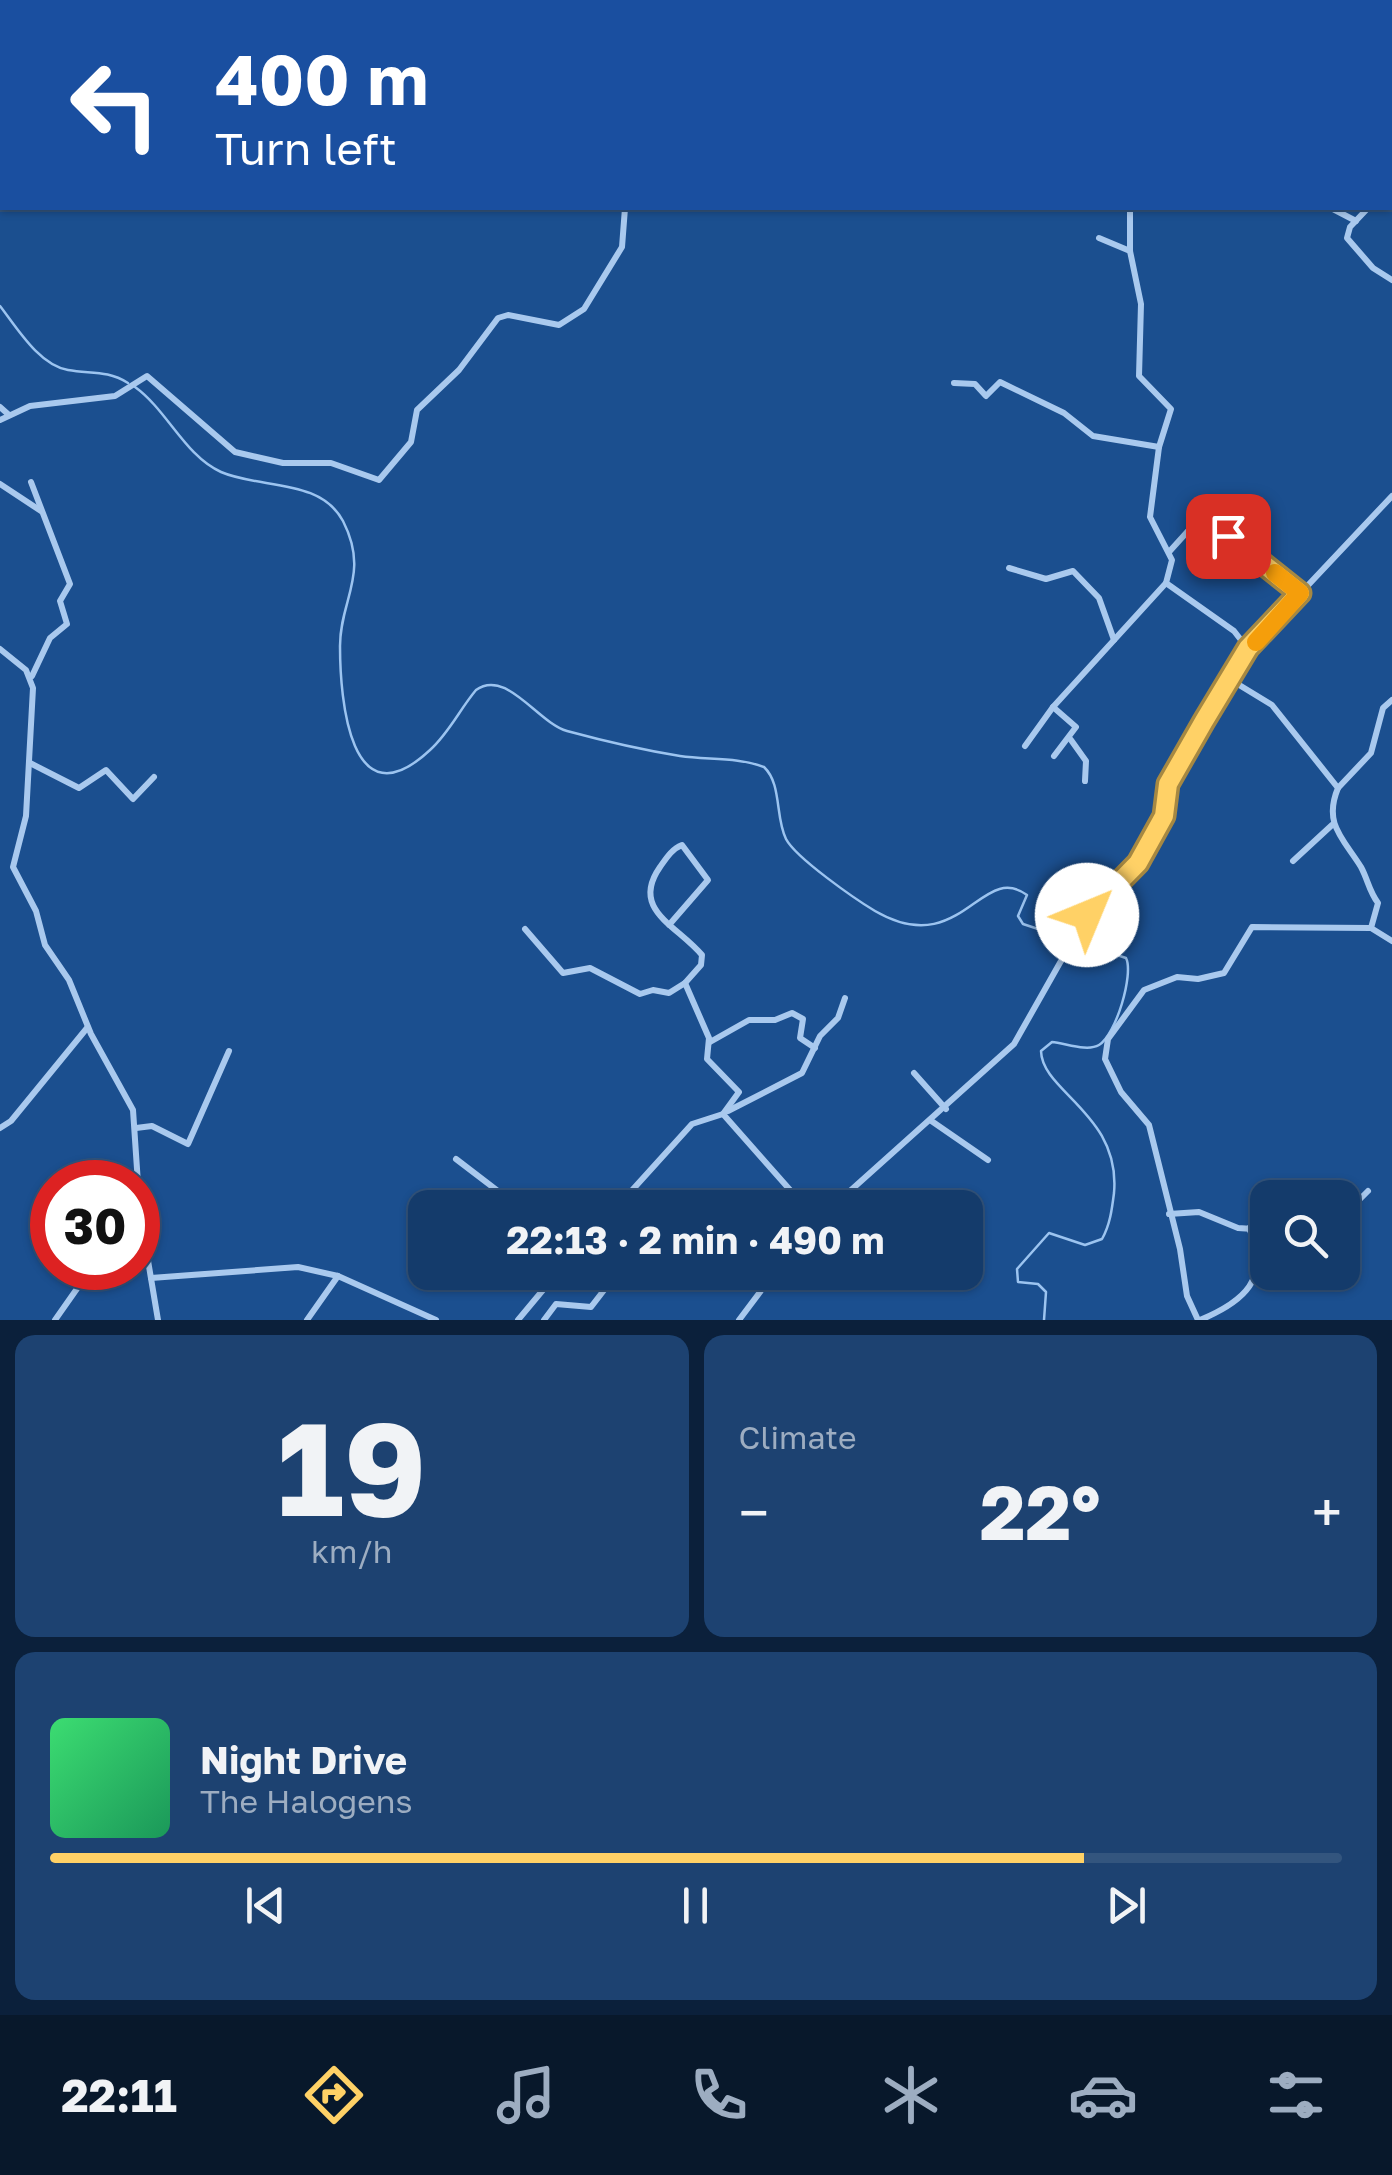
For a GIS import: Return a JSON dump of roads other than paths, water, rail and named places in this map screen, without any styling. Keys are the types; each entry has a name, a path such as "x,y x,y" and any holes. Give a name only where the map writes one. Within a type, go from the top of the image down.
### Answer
{"street":[{"path":"0,420 36,405 121,394 142,378 154,378 235,452 283,463 330,464 379,480 410,442 417,410 459,370 498,318 508,315 558,325 584,310 622,246 625,210"},
{"path":"1025,746 1053,707 1166,584 1172,567 1169,552 1150,517 1159,447 1171,409 1139,376 1141,304 1130,251 1130,210"},
{"path":"1335,210 1356,221"},
{"path":"1366,210 1348,231 1349,242 1373,268 1392,280"},
{"path":"1099,238 1130,251"},
{"path":"954,383 975,384 986,396 1000,382 1064,413 1093,436 1159,447"},
{"path":"0,407 8,415"},
{"path":"31,482 69,580 60,601 68,622 50,638 31,677 25,825 13,867 36,911 45,945 68,980 88,1027 128,1096 136,1128 137,1160"},
{"path":"0,484 42,512"},
{"path":"849,1190 878,1161 946,1108 1022,1035 1074,935 1156,836 1168,784 1248,648 1392,496"},
{"path":"1169,552 1190,530 1212,544 1228,536 1300,593"},
{"path":"1010,568 1046,579 1073,571 1098,598 1114,640"},
{"path":"1166,584 1234,631 1248,648"},
{"path":"0,649 31,677"},
{"path":"1230,680 1272,705 1338,788"},
{"path":"1370,928 1378,903 1366,888 1364,872 1332,826 1330,810 1338,788 1371,753 1383,708 1392,700"},
{"path":"1053,707 1076,725 1070,740 1054,756"},
{"path":"1070,740 1087,764 1085,781"},
{"path":"30,764 79,788 104,770 134,799 154,777"},
{"path":"1293,861 1332,826"},
{"path":"525,929 563,973 590,968 640,994 653,990 669,993 685,983 700,965 702,954 654,912 648,890 668,855 682,845 708,880 670,925"},
{"path":"1170,1214 1199,1212 1249,1228 1259,1258 1253,1279 1234,1306 1199,1320 1187,1296 1146,1117 1121,1092 1104,1059 1108,1039 1123,1015 1144,990 1158,983 1224,973 1252,927 1370,928 1392,941"},
{"path":"685,983 710,1042 707,1060 739,1092 725,1113"},
{"path":"632,1190 692,1124 725,1113 802,1073 820,1036 838,1018 846,998"},
{"path":"710,1042 749,1020 775,1020 792,1012 803,1019 800,1038 816,1048"},
{"path":"0,1128 11,1121 88,1027"},
{"path":"136,1128 152,1126 188,1144 229,1051"},
{"path":"914,1074 946,1108"},
{"path":"725,1113 791,1190"},
{"path":"930,1120 988,1160"},
{"path":"456,1160 498,1190"},
{"path":"1360,1199 1368,1191"},
{"path":"160,1277 298,1267 338,1276 436,1320"},
{"path":"307,1320 338,1276"},
{"path":"55,1320 76,1290"},
{"path":"153,1290 158,1320"},
{"path":"518,1320 543,1290"},
{"path":"544,1320 556,1304 590,1306 603,1290"},
{"path":"739,1320 762,1290"}],"waterway":[{"path":"0,306 29,344 57,367 106,374 128,383"},
{"path":"135,387 208,465 236,477 305,491 333,507 343,521 354,556 352,586 341,629 343,695 347,722 366,764 382,773 403,769 437,743 476,690 487,685 499,686 567,731 666,754 764,767 773,782 783,830 792,847 827,878 875,911 904,923 929,925 949,919 996,890 1011,888 1027,895 1018,916 1023,924 1126,958 1125,990 1105,1039 1088,1048 1052,1042 1041,1051 1054,1079 1106,1143 1113,1166 1114,1193 1102,1239 1085,1245 1049,1233 1017,1269 1018,1282 1038,1284 1046,1292 1044,1320"}]}
